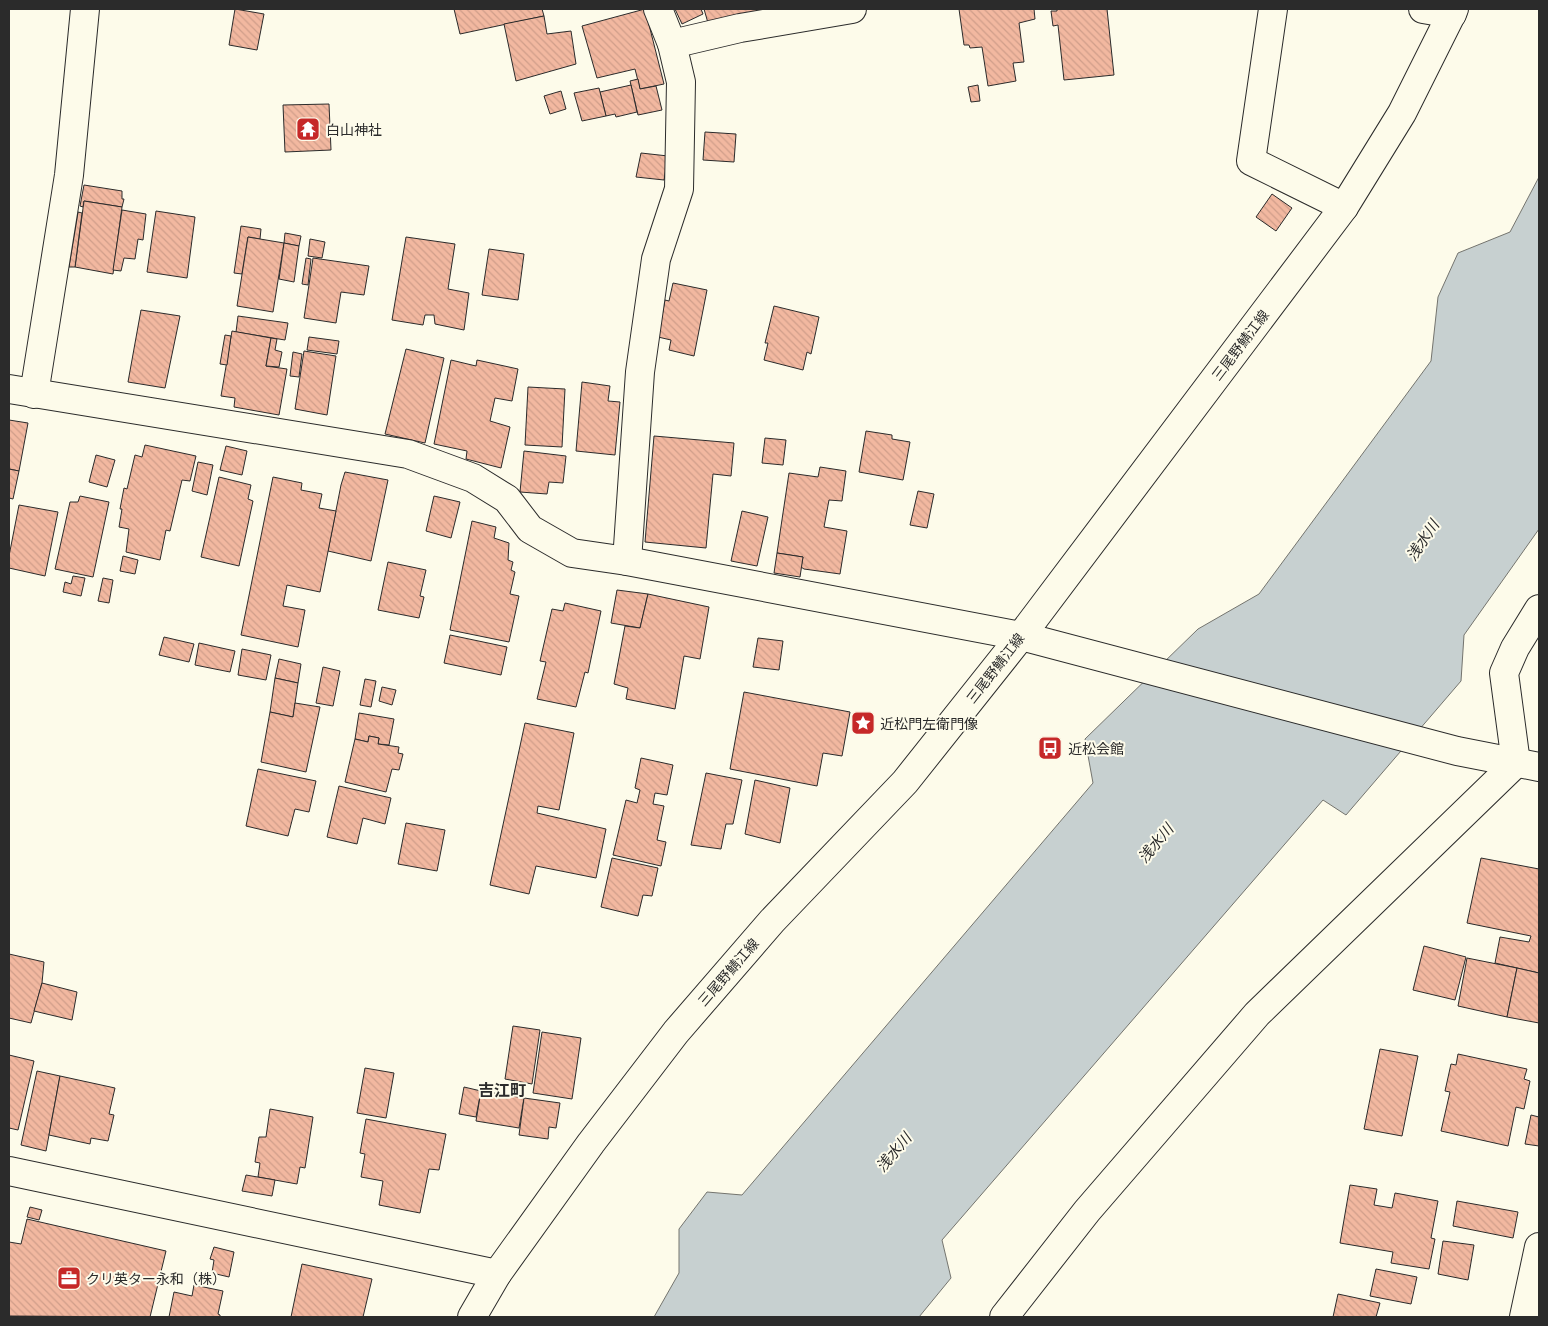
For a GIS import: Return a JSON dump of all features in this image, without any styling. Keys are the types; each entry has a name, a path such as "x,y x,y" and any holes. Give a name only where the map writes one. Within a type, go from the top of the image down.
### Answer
{"street":[{"path":"85,9 69,175 21,392 408,454 473,478 508,500 530,529 572,553 627,561 1021,636 1457,751 1528,765"},
{"path":"627,561 640,372 656,259 679,189 681,82 672,44 658,9"},
{"path":"672,44 740,28 852,9"},
{"path":"1273,9 1251,161 1344,207"},
{"path":"1423,9 1453,12"},
{"name":"三尾野鯖江線","path":"472,1317 497,1274 590,1144 676,1032 772,921 905,782 1021,636 1344,207 1402,113 1453,12"},
{"path":"1528,765 1504,673 1515,648 1539,609"},
{"path":"1004,1317 1087,1211 1257,1014 1528,765"},
{"path":"9,1171 497,1274"},
{"path":"1524,1317 1539,1247"}],"water":[{"name":"浅水川","path":"1539,177 1539,529 1464,635 1461,681 1346,815 1323,800 942,1240 951,1278 919,1317 654,1317 679,1273 679,1229 707,1192 742,1195 1093,783 1085,739 1198,629 1259,594 1431,361 1438,297 1458,253 1510,232"}],"building":[{"path":"235,9 264,14 257,50 229,45"},
{"path":"454,9 542,9 544,16 460,34"},
{"path":"645,9 664,84 640,89 635,69 597,78 582,26"},
{"path":"675,9 701,9 703,14 682,24"},
{"path":"704,9 757,9 757,12 708,23"},
{"path":"959,9 1034,9 1035,19 1019,23 1024,62 1013,63 1016,81 988,86 982,47 970,48 969,45 964,45"},
{"path":"1057,9 1107,9 1114,75 1064,80 1058,25 1053,26 1051,11 1057,11"},
{"path":"544,16 547,34 571,31 576,64 516,81 504,24"},
{"path":"638,79 640,89 656,86 662,110 638,115 630,81"},
{"path":"631,85 637,112 616,117 615,114 606,116 600,92"},
{"path":"978,85 980,101 971,102 968,87"},
{"path":"599,88 606,116 582,121 574,93"},
{"path":"561,91 566,109 550,114 544,96"},
{"path":"329,104 331,150 285,152 283,105"},
{"path":"705,132 736,134 734,162 703,160"},
{"path":"641,153 668,156 664,180 636,177"},
{"path":"84,185 122,191 122,199 124,199 122,207 84,201 83,207 80,206"},
{"path":"1272,194 1292,208 1276,231 1256,217"},
{"path":"84,201 122,207 113,274 75,267"},
{"path":"122,210 146,214 143,240 138,239 135,259 124,258 121,271 113,270"},
{"path":"156,211 195,217 187,278 147,272"},
{"path":"78,212 82,213 75,267 69,267"},
{"path":"241,226 261,229 260,239 248,237 242,274 234,273"},
{"path":"285,233 301,236 299,246 284,243"},
{"path":"248,237 284,243 273,312 237,306"},
{"path":"406,237 455,244 448,289 469,293 464,330 435,324 434,315 425,315 423,325 392,320"},
{"path":"310,239 325,242 322,258 308,256"},
{"path":"284,243 299,246 294,282 279,279"},
{"path":"489,249 524,254 518,300 482,295"},
{"path":"306,258 311,259 308,285 302,284"},
{"path":"313,258 369,266 364,295 341,292 336,323 304,318"},
{"path":"673,283 707,290 694,356 669,350 671,340 658,337 665,300 669,301"},
{"path":"774,306 819,317 811,354 807,352 803,370 764,360 768,343 765,343"},
{"path":"141,310 180,316 165,388 128,382"},
{"path":"238,316 288,323 285,340 236,332"},
{"path":"232,331 271,338 266,366 287,369 279,415 234,407 235,398 221,396"},
{"path":"225,335 231,336 227,365 220,364"},
{"path":"309,337 339,341 337,354 307,350"},
{"path":"271,338 277,339 275,350 282,352 279,367 266,366"},
{"path":"406,349 444,358 425,443 385,434"},
{"path":"304,351 336,356 327,415 295,409"},
{"path":"293,352 302,354 299,377 290,376"},
{"path":"451,360 476,366 477,360 518,369 512,401 495,398 490,421 510,427 501,468 466,459 467,451 434,444"},
{"path":"582,382 610,386 608,401 620,402 615,455 576,451"},
{"path":"528,387 565,389 562,447 525,445"},
{"path":"9,420 28,423 19,471 9,469"},
{"path":"866,431 892,435 892,439 910,442 903,480 859,472"},
{"path":"654,436 734,443 731,476 713,474 706,548 645,542"},
{"path":"765,438 786,440 783,465 762,463"},
{"path":"145,445 196,456 190,481 182,480 170,531 166,530 160,560 126,552 129,529 119,527 124,488 127,489 135,455 142,457"},
{"path":"226,446 247,451 242,475 220,470"},
{"path":"524,451 566,456 563,483 549,482 547,494 520,492"},
{"path":"96,455 115,460 107,487 89,482"},
{"path":"198,462 213,465 207,495 192,491"},
{"path":"820,467 846,471 842,501 829,500 824,527 847,531 840,574 804,569 801,567 803,557 777,553 789,473 818,477"},
{"path":"9,469 19,471 13,499 9,498"},
{"path":"345,472 388,480 371,561 328,551"},
{"path":"219,477 251,485 248,499 253,501 239,566 201,557"},
{"path":"273,477 302,483 301,490 322,494 319,508 336,511 320,592 287,585 283,606 305,610 298,647 241,635"},
{"path":"918,491 934,494 927,528 910,525"},
{"path":"80,496 109,502 93,577 55,569 70,502 78,502"},
{"path":"434,496 460,502 451,538 426,531"},
{"path":"19,505 58,512 45,576 9,568 9,556"},
{"path":"742,511 768,517 757,566 731,561"},
{"path":"472,521 496,527 494,538 509,543 508,560 513,562 511,570 515,572 510,594 519,596 509,642 450,630"},
{"path":"777,553 803,557 800,577 774,573"},
{"path":"123,556 138,560 135,574 120,571"},
{"path":"388,562 426,570 420,596 424,597 419,618 378,610"},
{"path":"73,576 85,578 81,596 63,592 65,582 71,584"},
{"path":"103,578 113,580 109,603 98,601"},
{"path":"617,590 648,594 640,628 611,623"},
{"path":"648,594 709,607 700,659 684,656 675,709 626,699 628,688 614,684 625,626 640,628"},
{"path":"565,603 601,611 588,673 585,672 576,707 537,699 546,662 540,661 552,609 563,611"},
{"path":"450,635 507,647 501,675 444,663"},
{"path":"164,637 194,644 189,662 159,655"},
{"path":"758,638 783,641 779,670 753,667"},
{"path":"199,643 235,651 230,672 195,665"},
{"path":"242,649 271,655 266,680 238,675"},
{"path":"279,659 301,664 298,683 275,678"},
{"path":"323,667 340,671 333,706 316,703"},
{"path":"275,678 298,683 293,717 270,712"},
{"path":"365,679 376,681 371,707 360,705"},
{"path":"382,687 396,690 392,705 379,701"},
{"path":"744,692 850,712 842,756 823,753 817,786 730,769"},
{"path":"295,703 320,707 306,772 261,762 270,712 293,717"},
{"path":"359,713 394,719 389,745 378,744 379,738 369,736 368,742 355,739"},
{"path":"525,723 574,733 559,810 538,806 537,813 606,829 596,878 536,866 529,894 490,885"},
{"path":"369,736 379,738 378,744 399,747 398,753 403,754 399,770 392,769 386,792 345,782 355,739 368,742"},
{"path":"641,758 673,765 667,795 655,793 653,804 664,806 657,840 666,842 661,866 613,855 626,800 637,803 640,790 635,788"},
{"path":"258,769 316,781 309,812 295,809 288,836 246,826"},
{"path":"706,773 742,780 733,824 726,824 721,849 691,845"},
{"path":"755,780 790,788 780,843 745,834"},
{"path":"339,786 391,798 385,824 363,818 357,844 327,837"},
{"path":"406,823 445,830 437,871 398,864"},
{"path":"612,858 658,868 652,896 643,895 638,916 601,907"},
{"path":"1481,858 1539,869 1539,973 1495,963 1500,937 1529,942 1531,936 1467,923"},
{"path":"1424,946 1466,957 1455,1000 1413,990"},
{"path":"9,954 44,962 42,983 31,1023 9,1018"},
{"path":"1467,958 1517,968 1507,1017 1458,1006"},
{"path":"1517,968 1539,973 1539,1023 1507,1017"},
{"path":"42,983 77,992 72,1020 34,1011"},
{"path":"513,1026 540,1030 532,1084 505,1079"},
{"path":"542,1032 581,1038 572,1099 533,1093"},
{"path":"1380,1049 1418,1056 1402,1136 1364,1129"},
{"path":"1458,1054 1527,1069 1524,1079 1530,1081 1524,1109 1516,1107 1508,1146 1441,1131 1450,1092 1445,1091 1451,1064 1456,1065"},
{"path":"9,1055 34,1061 18,1130 9,1128"},
{"path":"365,1068 394,1073 386,1118 357,1113"},
{"path":"37,1071 60,1076 46,1151 21,1145"},
{"path":"60,1076 115,1088 109,1114 114,1115 108,1141 91,1138 90,1144 49,1135"},
{"path":"464,1087 481,1091 476,1117 459,1114"},
{"path":"481,1091 524,1098 519,1128 476,1121"},
{"path":"524,1098 560,1103 556,1128 549,1127 548,1139 519,1135"},
{"path":"270,1109 313,1117 305,1168 300,1167 297,1184 258,1177 260,1163 255,1162 259,1137 266,1137"},
{"path":"1531,1115 1539,1117 1539,1146 1525,1144"},
{"path":"366,1119 446,1134 439,1170 429,1169 420,1213 379,1205 383,1181 361,1177 365,1154 360,1153"},
{"path":"246,1175 275,1180 272,1196 242,1191"},
{"path":"1350,1185 1377,1189 1374,1205 1392,1208 1395,1193 1438,1201 1431,1238 1435,1239 1429,1269 1391,1263 1393,1252 1340,1243"},
{"path":"1457,1201 1518,1212 1513,1238 1453,1226"},
{"path":"30,1207 42,1210 39,1220 27,1217"},
{"path":"27,1219 166,1251 150,1317 9,1316 9,1242 21,1244"},
{"path":"1443,1241 1474,1245 1468,1280 1438,1274"},
{"path":"214,1247 234,1252 229,1277 212,1273 214,1260 210,1259"},
{"path":"302,1264 372,1279 363,1317 291,1317"},
{"path":"1376,1269 1417,1277 1411,1304 1370,1296"},
{"path":"194,1285 223,1291 218,1314 220,1317 169,1317 174,1292 192,1296"},
{"path":"1338,1294 1380,1303 1376,1317 1333,1317"}],"place":[{"name":"白山神社","path":"308,129"},
{"name":"近松門左衛門像","path":"863,723"},
{"name":"近松会館","path":"1050,748"},
{"name":"クリ英ター永和（株）","path":"69,1278"}],"district":[{"name":"吉江町","path":"502,1089"}]}
